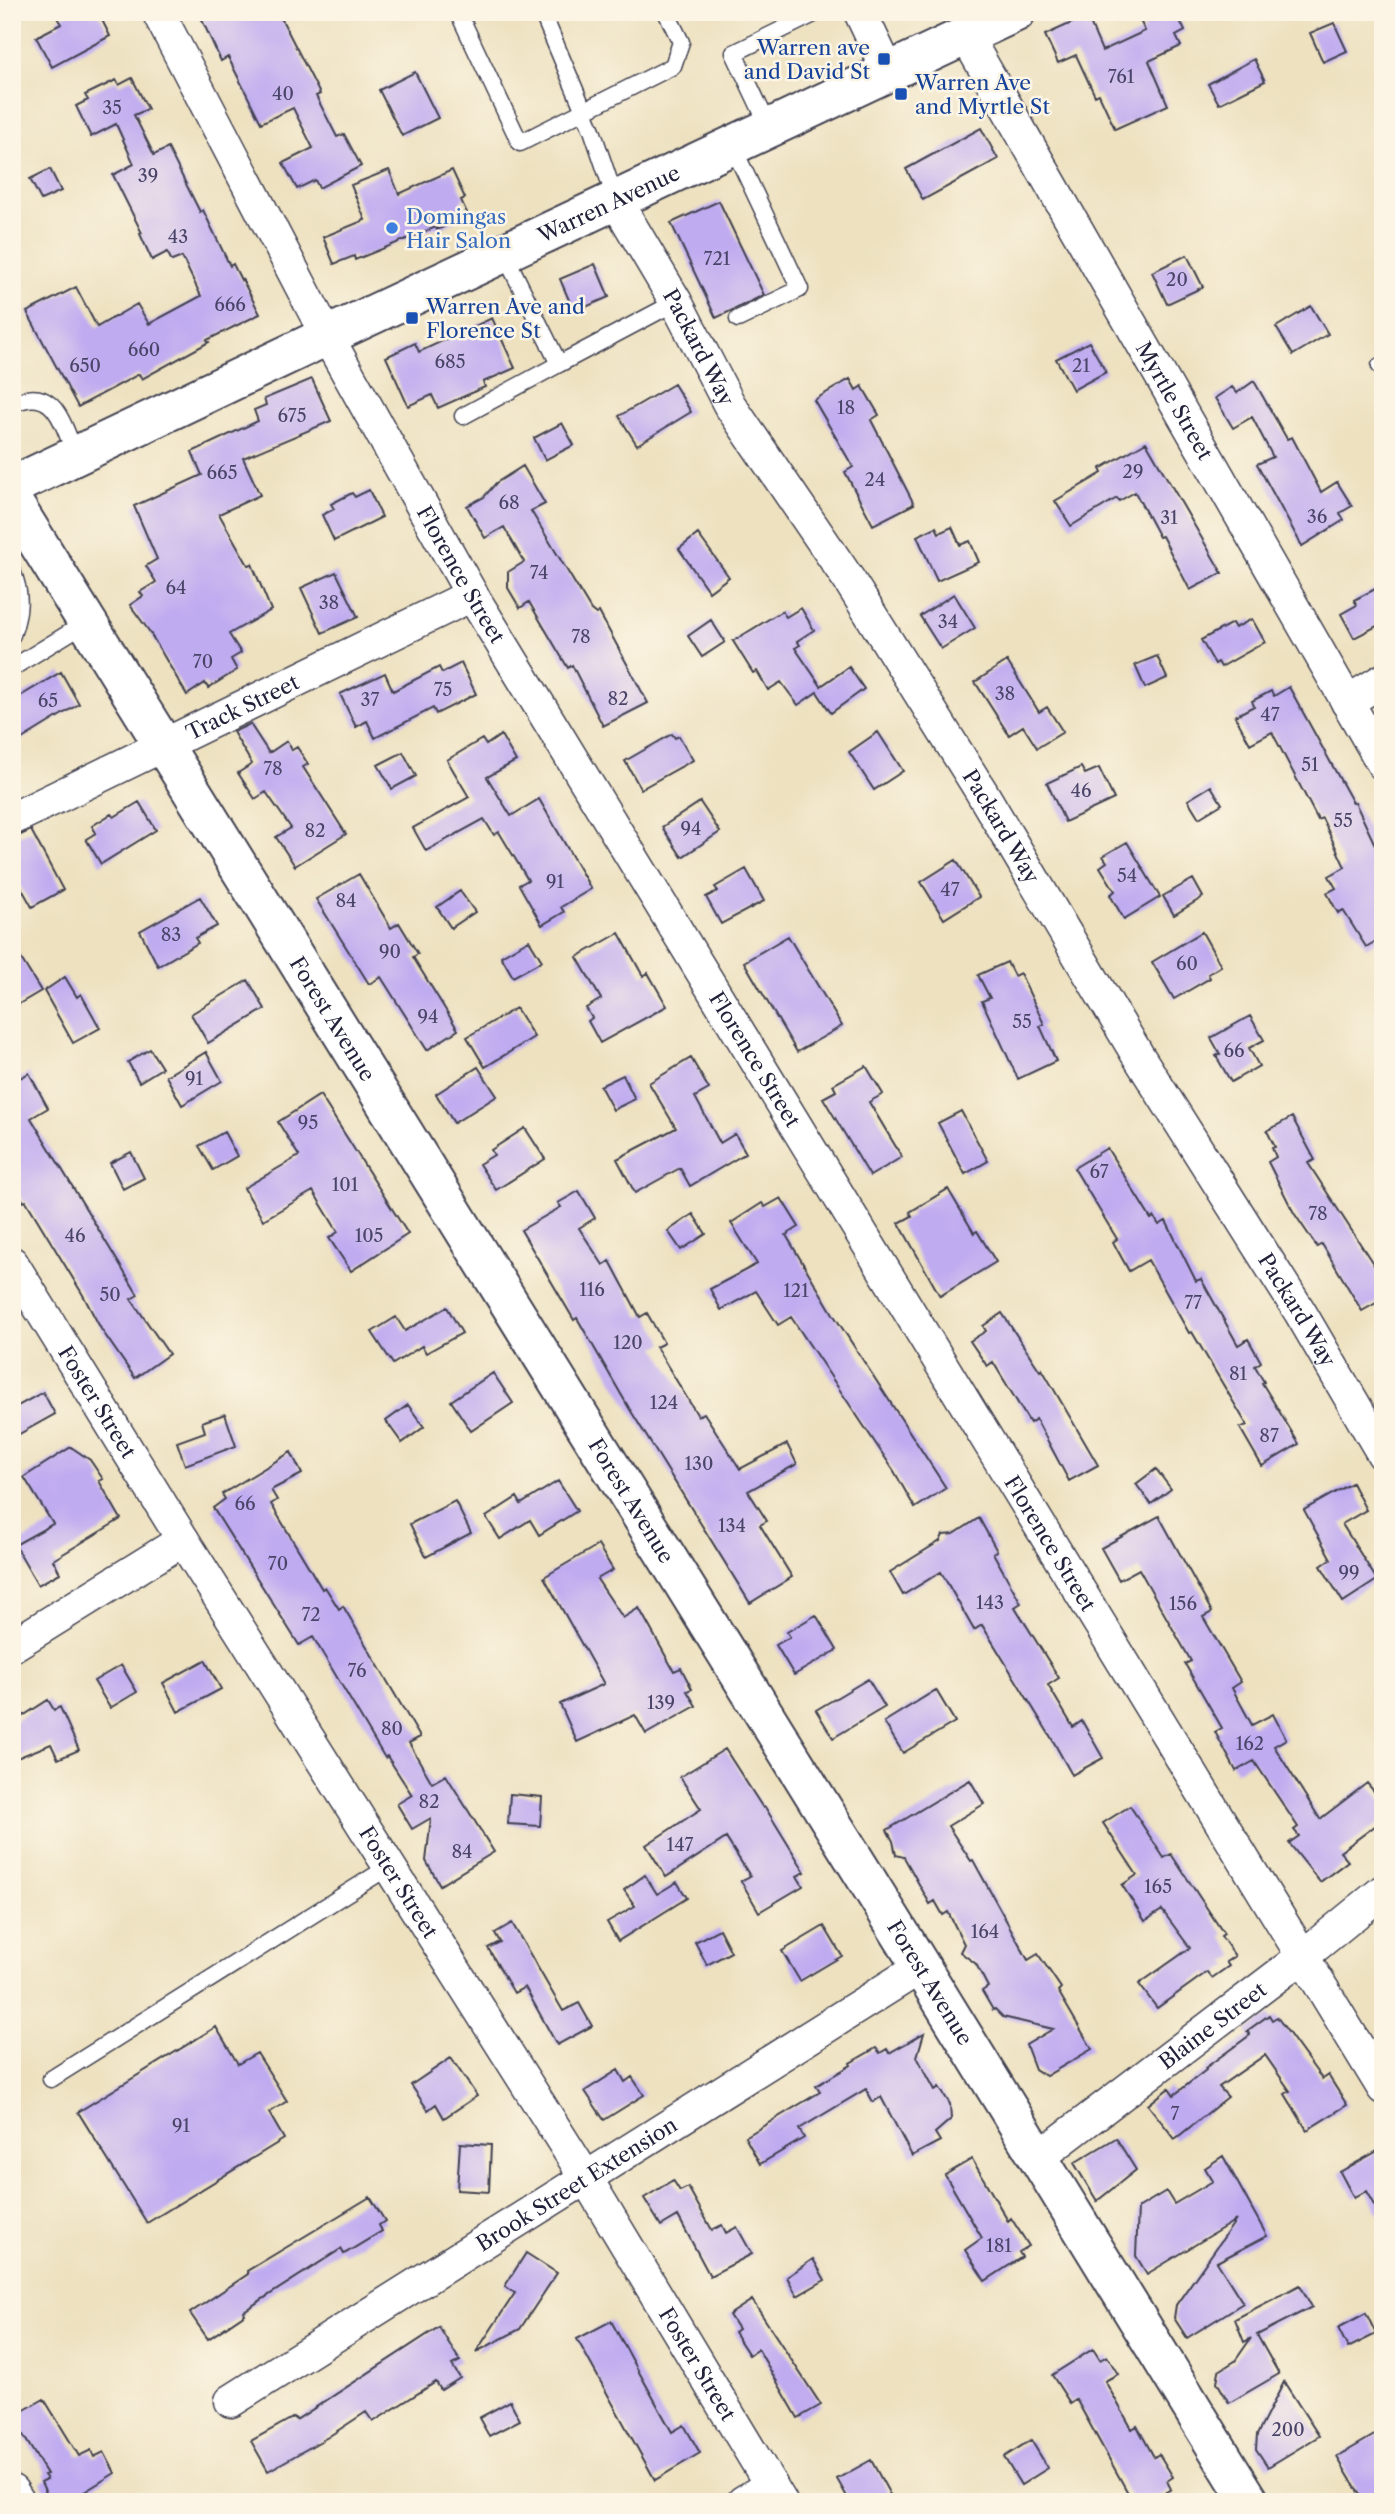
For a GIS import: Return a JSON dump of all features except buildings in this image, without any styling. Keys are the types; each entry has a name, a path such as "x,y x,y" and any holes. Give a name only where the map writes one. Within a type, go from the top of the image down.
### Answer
{"street":[{"name":"Florence Street","path":"158,12 327,336 472,595 1383,2088"},
{"path":"860,12 888,71"},
{"name":"Warren Avenue","path":"12,486 1016,12"},
{"name":"Myrtle Street","path":"966,36 1383,764"},
{"name":"Packard Way","path":"616,201 676,302 729,404 849,580 981,791 1137,1054 1300,1312 1383,1454"},
{"name":"Forest Avenue","path":"12,502 25,562 87,622 1250,2502"},
{"name":"Track Street","path":"12,819 472,595"},
{"path":"1346,702 1383,680"},
{"name":"Foster Street","path":"12,1263 586,2178 776,2493"},
{"path":"12,1646 184,1540"},
{"name":"Blaine Street","path":"1038,2158 1302,1957 1383,1891"},
{"name":"Brook Street Extension","path":"231,2401 921,1967"},
{"path":"12,2491 19,2502"},
{"path":"743,2502 776,2493"}],"lane":[{"path":"458,12 520,143 673,66 681,42 666,12"},
{"path":"542,12 593,130 616,201"},
{"path":"769,127 734,53 818,12"},
{"path":"732,145 800,289 738,319"},
{"path":"504,253 559,364"},
{"path":"463,416 676,302"},
{"path":"12,404 21,399 39,397 53,405 77,456"},
{"path":"12,635 25,562"},
{"path":"12,668 87,622"},
{"path":"51,2079 390,1866"}],"place":[{"name":"Warren ave and David St","path":"884,59"},
{"name":"Warren Ave and Myrtle St","path":"901,94"},
{"name":"Domingas Hair Salon","path":"392,228"},
{"name":"Warren Ave and Florence St","path":"412,318"}]}
